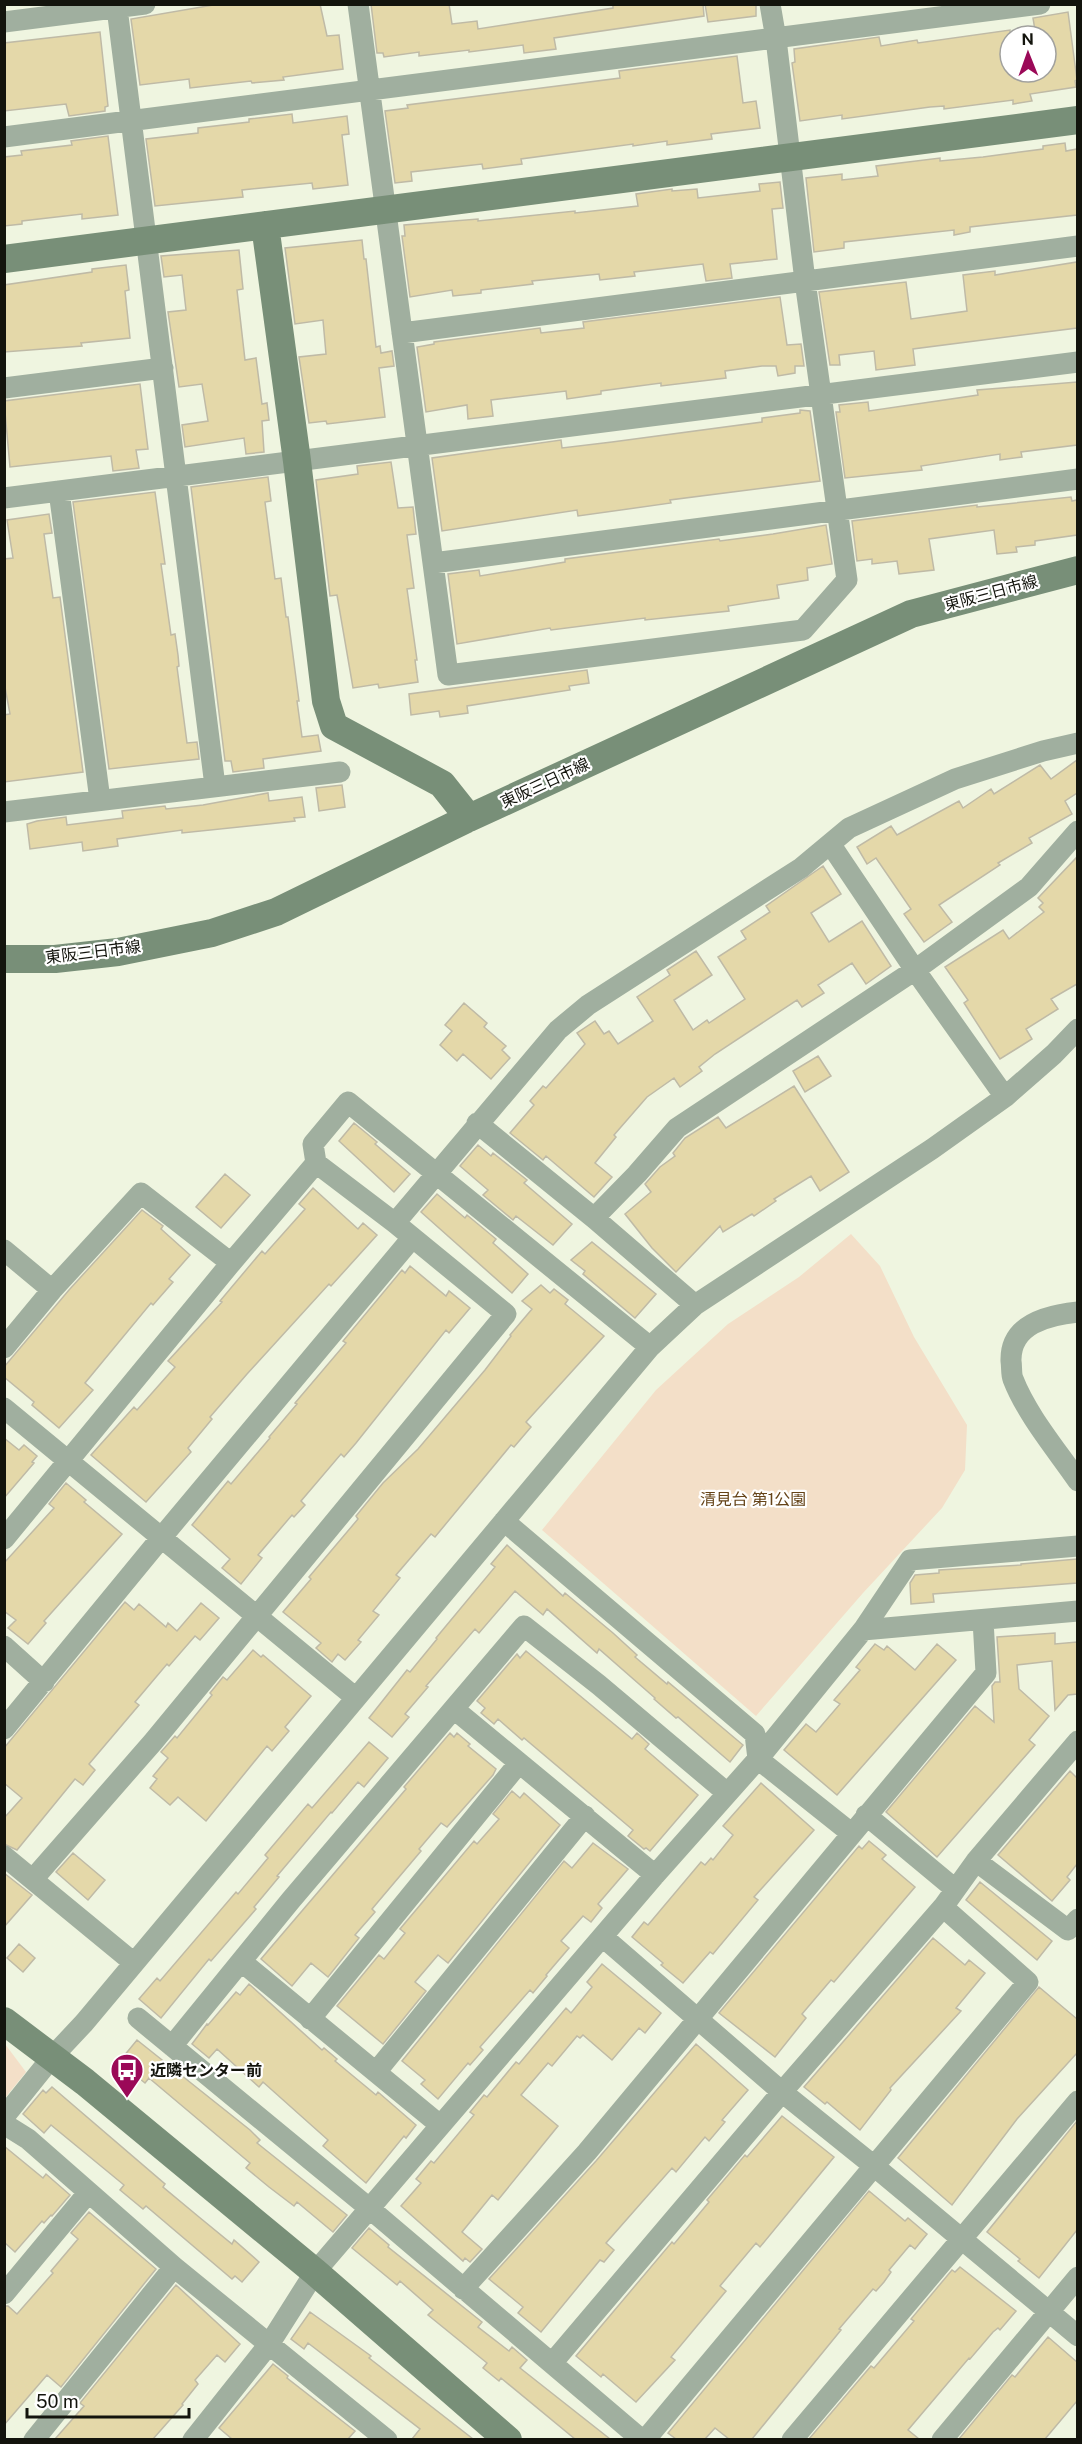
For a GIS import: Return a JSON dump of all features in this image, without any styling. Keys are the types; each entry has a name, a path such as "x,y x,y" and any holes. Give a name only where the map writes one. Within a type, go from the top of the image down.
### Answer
{"street":[{"path":"4,22 58,10 117,8 145,4"},
{"path":"358,4 448,675 803,630 847,580 805,281 770,4"},
{"path":"4,137 1040,4"},
{"path":"117,8 215,786"},
{"path":"4,259 1077,120"},
{"path":"265,225 326,700 334,726 442,784 469,818"},
{"path":"402,333 1077,246"},
{"path":"4,498 1077,362"},
{"path":"4,388 163,368"},
{"path":"433,563 1077,479"},
{"path":"59,491 100,800"},
{"name":"東阪三日市線","path":"4,959 55,959 118,952 212,933 276,912 469,818 911,614 1077,570"},
{"path":"395,1223 477,1123 558,1030 588,1005 772,887 831,845 849,828 955,779 1042,751 1077,743"},
{"path":"4,812 340,772"},
{"path":"594,1218 677,1128 915,970 1029,887 1077,831"},
{"path":"831,845 915,970 1005,1097"},
{"path":"4,2117 650,1347 695,1305 932,1149 1005,1097 1077,1029"},
{"path":"34,1878 153,1742 506,1314 395,1223 316,1163 313,1144 348,1102 650,1347"},
{"path":"477,1123 594,1218 695,1305"},
{"path":"4,1539 316,1163"},
{"path":"4,1348 52,1290 141,1193 231,1263"},
{"path":"4,1729 412,1238"},
{"path":"4,1250 52,1290"},
{"path":"1077,1312 1040,1319 1023,1329 1011,1351 1012,1377 1025,1402 1077,1481"},
{"path":"4,1408 356,1698"},
{"path":"504,1521 755,1734 758,1759 850,1833"},
{"path":"193,2439 270,2343 315,2272 655,1875 758,1759 862,1630 910,1560 1077,1546"},
{"path":"862,1630 1077,1611"},
{"path":"463,2289 587,2152 850,1833 986,1673 983,1620"},
{"path":"172,2046 291,1900 524,1626 599,1685 727,1793"},
{"path":"4,1646 44,1682"},
{"path":"454,1708 655,1875"},
{"path":"553,2362 782,2092 943,1907 976,1861 1077,1741"},
{"path":"310,2019 519,1763"},
{"path":"866,1815 956,1889"},
{"path":"376,2072 585,1816"},
{"path":"4,1856 34,1878 134,1963"},
{"path":"976,1861 1068,1930 1077,1919"},
{"path":"138,2018 369,2208 643,2439 1028,1982 943,1907"},
{"path":"603,1937 782,2092 1077,2336"},
{"path":"242,1962 440,2124"},
{"path":"4,2021 53,2056 315,2272 508,2439"},
{"path":"792,2439 1077,2101"},
{"path":"4,2124 28,2139 174,2267 387,2439"},
{"path":"4,2294 88,2193"},
{"path":"34,2439 174,2267"},
{"path":"942,2439 1077,2277"}],"green space":[{"name":"清見台 第1公園","path":"851,1234 880,1266 914,1337 967,1425 965,1470 942,1508 863,1593 756,1716 542,1530 656,1390 728,1324 799,1277"},
{"path":"5,2044 26,2072 5,2098"}],"building":[{"path":"219,4 320,4 327,36 339,35 343,69 283,77 284,80 252,83 251,81 190,88 189,79 140,85 131,19"},
{"path":"371,4 449,4 452,24 477,21 478,29 613,8 613,4 703,4 704,16 554,38 556,49 524,53 523,45 469,52 469,50 419,56 419,52 384,57 383,53 377,53"},
{"path":"705,4 756,4 756,16 708,22"},
{"path":"1068,12 1076,87 1030,94 1032,101 1013,104 1013,100 944,109 944,106 930,107 842,119 842,115 800,121 792,63 795,62 794,49 879,37 881,46 998,32 998,84 1058,84 1058,24 1034,24 1033,18"},
{"path":"100,32 108,106 105,107 105,111 69,116 66,104 4,111 4,43"},
{"path":"737,56 743,103 756,101 760,128 711,134 712,139 667,145 667,141 633,146 633,144 521,159 522,164 483,169 482,164 411,172 412,181 395,183 385,111 408,108 407,105 620,78 619,71"},
{"path":"292,114 293,123 347,116 349,134 342,135 348,185 313,189 312,183 242,190 243,197 155,206 146,139 198,133 198,128"},
{"path":"108,136 118,215 82,219 82,214 22,221 22,224 4,226 4,157 22,155 21,151 72,145 71,141"},
{"path":"1065,143 1066,151 1077,149 1077,215 970,227 970,232 954,235 954,230 844,242 844,248 814,252 806,178 842,174 842,180 878,176 876,166 940,158 940,161 983,157 1043,149 1043,146"},
{"path":"780,182 783,208 772,209 777,259 730,264 732,278 706,281 703,264 634,272 635,276 600,280 599,274 532,281 533,284 481,290 481,293 453,296 452,290 410,297 402,236 405,236 404,225 478,219 478,221 638,206 636,194 672,189 672,191 697,189 698,198 760,191 759,184"},
{"path":"362,240 376,347 380,346 381,353 392,351 394,366 379,368 385,417 327,424 326,421 309,423 299,357 326,354 323,320 295,324 285,248"},
{"path":"239,250 243,289 237,290 245,360 256,358 262,404 267,403 269,420 262,421 264,452 246,454 244,438 185,447 182,425 208,421 202,384 179,387 168,312 186,310 182,275 164,277 161,256"},
{"path":"1077,262 1077,328 913,349 915,365 876,370 874,351 839,355 840,365 830,365 819,292 906,282 911,319 967,311 963,275 995,271 995,275"},
{"path":"126,265 129,290 125,291 130,338 81,343 82,346 4,352 4,285"},
{"path":"780,297 787,345 801,344 804,366 795,366 795,373 778,376 776,366 762,366 725,371 726,378 661,386 661,383 601,391 601,394 567,399 566,391 491,400 493,416 468,419 467,405 426,412 417,347 434,344 434,342 540,328 541,333 584,328 583,322"},
{"path":"1077,382 1077,445 1021,452 1022,457 1000,460 1000,454 921,466 922,470 845,478 836,412 840,412 839,405 868,402 869,411 978,395 977,390"},
{"path":"140,384 148,449 136,450 139,468 113,471 111,456 10,467 4,401"},
{"path":"800,410 810,411 820,481 670,500 671,503 578,516 577,510 442,531 432,458 561,440 562,448 612,442 762,422 762,418 800,413"},
{"path":"391,462 398,508 413,507 416,534 407,535 414,588 407,589 418,682 379,688 378,684 353,688 337,595 330,596 316,480 358,474 357,466"},
{"path":"268,477 271,501 265,502 275,579 281,578 286,617 288,617 302,737 318,735 321,751 263,759 264,768 233,772 231,761 225,761 191,487"},
{"path":"155,492 165,564 161,564 171,635 175,634 187,743 197,742 199,759 109,769 73,502"},
{"path":"1071,497 1072,501 1077,500 1077,535 1035,541 1035,545 1016,547 1017,552 997,554 994,530 929,539 934,570 899,574 897,561 872,564 872,559 857,561 852,521 977,505 977,507"},
{"path":"49,514 52,533 44,534 53,598 60,597 83,772 4,782 4,715 10,714 4,682 4,559 13,558 7,520"},
{"path":"826,525 832,564 807,568 808,580 777,585 779,598 728,606 729,611 645,620 645,618 551,630 550,628 457,644 448,574 479,570 480,576 565,562 565,559 719,539 720,541"},
{"path":"587,670 589,683 569,686 570,690 467,706 468,713 440,717 439,711 411,715 409,694"},
{"path":"1077,760 1077,793 1065,801 1072,814 1029,838 1032,843 998,863 1000,865 939,905 952,922 924,942 904,914 911,909 876,858 867,864 857,847 891,826 897,835 959,801 963,808 991,789 994,794 1040,765 1051,779"},
{"path":"342,785 345,807 319,811 316,788"},
{"path":"268,793 269,801 302,797 305,817 294,818 295,821 182,833 182,830 117,839 118,846 83,851 82,842 30,849 27,824 37,821 66,817 67,825 123,818 122,811 165,806 166,809 203,805"},
{"path":"1077,857 1077,984 1051,999 1058,1009 1026,1029 1032,1039 1000,1059 964,1003 968,1000 945,967 1003,930 1009,939 1044,912 1039,907 1043,903 1038,898"},
{"path":"823,866 841,894 811,913 829,942 862,921 891,966 866,984 852,963 818,985 824,993 802,1007 797,1000 715,1054 699,1067 702,1071 680,1087 674,1078 647,1097 614,1135 616,1137 595,1163 612,1177 594,1197 546,1156 543,1160 510,1133 534,1105 530,1101 543,1086 546,1088 585,1044 577,1033 595,1021 604,1034 609,1031 618,1044 653,1021 637,997 670,975 667,970 696,951 712,975 674,1000 693,1030 707,1020 709,1023 745,999 718,957 746,939 741,931 770,912 766,906"},
{"path":"464,1003 487,1023 484,1027 506,1046 502,1050 510,1058 491,1079 463,1054 457,1061 440,1045 452,1031 445,1025"},
{"path":"818,1056 831,1076 805,1092 793,1071"},
{"path":"794,1086 849,1172 820,1191 811,1176 774,1199 776,1201 754,1216 752,1214 723,1232 720,1226 676,1272 652,1248 625,1214 651,1192 645,1184 660,1167 675,1156 673,1153 685,1138 718,1117 726,1128"},
{"path":"354,1123 410,1174 394,1192 339,1141"},
{"path":"478,1145 491,1156 493,1153 527,1180 524,1183 572,1224 553,1245 516,1216 513,1220 483,1195 488,1190 460,1166"},
{"path":"225,1174 250,1195 221,1228 196,1207"},
{"path":"313,1188 358,1229 363,1223 377,1235 247,1374 210,1417 212,1419 188,1448 191,1452 146,1502 91,1455 134,1407 137,1410 175,1367 168,1361 222,1302 220,1301 262,1251 265,1254 305,1209 299,1204"},
{"path":"437,1194 465,1218 467,1215 496,1239 493,1243 528,1274 512,1293 421,1212"},
{"path":"142,1210 163,1226 161,1229 190,1255 169,1279 173,1282 153,1305 151,1303 85,1383 93,1390 59,1428 32,1405 34,1402 4,1377 4,1367 69,1290"},
{"path":"592,1242 656,1294 635,1318 583,1274 585,1271 571,1260"},
{"path":"410,1266 446,1296 449,1291 470,1308 449,1333 446,1330 356,1443 344,1457 341,1454 301,1501 305,1505 294,1517 292,1515 258,1555 262,1558 241,1584 222,1568 230,1559 192,1525 228,1481 231,1484 270,1438 297,1404 295,1403 346,1343 343,1341 402,1270 405,1273"},
{"path":"541,1285 550,1293 554,1289 568,1300 565,1304 604,1336 526,1422 531,1427 514,1447 511,1445 435,1537 431,1534 396,1575 400,1578 373,1611 379,1615 358,1640 361,1642 345,1660 338,1654 332,1662 316,1648 321,1643 283,1612 358,1519 356,1516 383,1483 418,1449 485,1370 532,1309 522,1301"},
{"path":"4,1438 19,1450 24,1445 37,1456 32,1462 34,1463 4,1498"},
{"path":"66,1483 86,1500 84,1502 122,1534 44,1621 46,1623 28,1644 8,1628 16,1620 4,1611 4,1563 54,1508 49,1504"},
{"path":"507,1545 563,1596 565,1593 613,1633 637,1655 635,1657 743,1745 730,1762 678,1717 676,1718 599,1649 597,1653 547,1609 543,1615 515,1591 479,1633 475,1629 426,1686 428,1687 405,1714 409,1717 392,1737 369,1718 407,1670 410,1672 495,1567 491,1564"},
{"path":"1077,1559 1077,1583 933,1594 934,1602 911,1604 910,1583 915,1575 939,1573 939,1570"},
{"path":"125,1602 134,1610 139,1604 166,1627 168,1623 177,1631 201,1603 219,1618 200,1640 195,1636 169,1666 167,1664 135,1702 139,1705 89,1764 95,1770 83,1785 75,1779 17,1850 4,1844 4,1818 22,1798 4,1783 4,1748"},
{"path":"1055,1633 1055,1644 1077,1642 1077,1694 1068,1695 1055,1710 1052,1661 1017,1665 1019,1689 1049,1716 1029,1740 1035,1745 937,1857 886,1812 975,1706 994,1722 992,1686 995,1682 1000,1682 997,1637"},
{"path":"875,1644 884,1650 887,1646 915,1670 937,1644 956,1660 837,1795 784,1750 806,1724 816,1732 840,1704 834,1700 860,1670 856,1667"},
{"path":"253,1650 261,1657 263,1655 311,1696 285,1727 289,1731 272,1751 267,1746 206,1821 178,1797 170,1805 150,1788 157,1779 153,1776 168,1758 161,1752 175,1736 177,1738 212,1695 210,1693 223,1677 227,1680"},
{"path":"526,1651 632,1739 637,1733 649,1744 645,1749 698,1795 650,1851 628,1836 633,1830 524,1738 522,1740 498,1719 494,1724 481,1713 485,1708 477,1701 517,1654 520,1658"},
{"path":"450,1733 454,1737 457,1733 470,1744 468,1746 496,1769 493,1775 447,1827 441,1823 419,1849 421,1851 372,1909 375,1912 355,1935 359,1938 328,1977 311,1963 292,1986 261,1959 406,1789 404,1787"},
{"path":"369,1742 388,1758 364,1787 358,1782 331,1812 277,1876 279,1877 254,1907 256,1909 211,1961 209,1959 161,2018 139,1999 157,1978 160,1981 236,1892 238,1894 268,1858 265,1855 308,1804 312,1808"},
{"path":"1070,1771 1077,1778 1077,1864 1067,1877 1070,1880 1052,1901 998,1855"},
{"path":"761,1783 814,1830 754,1897 758,1900 713,1954 710,1952 683,1983 632,1937 644,1922 648,1925 701,1862 705,1865 711,1858 713,1860 733,1835 723,1826"},
{"path":"512,1791 520,1798 524,1793 560,1825 448,1963 438,1955 415,1982 426,1991 383,2044 337,2006 379,1955 384,1959 405,1933 400,1929 474,1841 477,1844 499,1819 493,1814"},
{"path":"869,1841 886,1855 882,1859 915,1887 834,1982 831,1980 802,2014 806,2018 775,2057 719,2013 859,1846 862,1849"},
{"path":"593,1843 628,1869 598,1904 602,1908 591,1922 583,1916 561,1941 569,1948 533,1993 530,1990 480,2047 483,2050 470,2065 468,2063 438,2099 421,2084 425,2080 402,2061 564,1861 572,1868"},
{"path":"73,1853 105,1880 88,1900 56,1872"},
{"path":"4,1873 32,1895 4,1927"},
{"path":"980,1882 1052,1941 1037,1960 966,1900"},
{"path":"933,1938 965,1965 969,1960 985,1973 956,2008 961,2011 890,2088 891,2090 860,2130 827,2102 825,2104 804,2087"},
{"path":"19,1944 35,1958 23,1972 7,1958"},
{"path":"602,1964 661,2013 645,2033 639,2028 612,2060 583,2035 580,2038 577,2036 552,2066 548,2063 521,2095 558,2126 498,2200 492,2195 462,2232 482,2249 470,2262 465,2258 463,2261 401,2206 421,2183 416,2179 431,2161 434,2163 474,2115 470,2112 484,2095 487,2097 516,2062 519,2064 566,2008 571,2013 592,1987 587,1982"},
{"path":"249,1984 322,2050 324,2048 337,2059 335,2061 376,2095 378,2092 416,2125 406,2138 404,2136 366,2183 323,2146 328,2140 263,2082 259,2087 217,2049 209,2058 192,2044 236,1992 240,1995"},
{"path":"1039,1987 1077,2019 1077,2053 1017,2119 952,2205 898,2158"},
{"path":"137,2040 250,2130 260,2140 257,2143 347,2215 333,2232 297,2202 294,2206 246,2168 250,2163 149,2078 145,2083 119,2062"},
{"path":"696,2044 748,2090 722,2120 725,2122 709,2141 705,2137 676,2172 672,2168 606,2243 614,2250 604,2262 600,2260 541,2332 518,2313 523,2307 489,2279 596,2161"},
{"path":"52,2087 165,2184 163,2187 232,2244 234,2240 259,2262 242,2282 235,2276 232,2279 146,2206 143,2209 120,2190 124,2185 51,2125 44,2133 23,2114 43,2090 46,2093"},
{"path":"782,2116 834,2157 760,2247 756,2243 720,2286 726,2291 671,2357 675,2360 636,2402 603,2374 601,2377 576,2356 672,2242 674,2244 745,2155 747,2157"},
{"path":"1077,2121 1077,2230 1039,2278 987,2232"},
{"path":"4,2146 43,2178 46,2174 70,2195 52,2216 44,2223 42,2221 15,2252 4,2242"},
{"path":"869,2191 905,2221 908,2218 927,2234 915,2249 910,2245 889,2270 891,2272 884,2282 876,2291 873,2289 839,2329 841,2330 752,2439 729,2439 715,2428 705,2439 676,2439 668,2433"},
{"path":"89,2212 156,2269 61,2387 47,2375 4,2425 4,2306 8,2306 17,2314 53,2273 51,2271 78,2239 71,2233"},
{"path":"369,2228 389,2245 388,2247 482,2322 478,2327 509,2351 512,2347 527,2360 520,2368 610,2439 575,2439 501,2378 499,2381 483,2368 487,2363 428,2315 433,2310 400,2281 397,2285 352,2248"},
{"path":"960,2267 1016,2311 1000,2330 998,2328 993,2332 969,2358 908,2430 919,2439 809,2439 871,2366 874,2368 914,2321 911,2319 952,2270 955,2272"},
{"path":"176,2285 240,2344 225,2362 217,2355 195,2380 198,2384 183,2405 153,2439 55,2439 84,2406 80,2403"},
{"path":"310,2312 371,2356 369,2358 473,2439 412,2439 420,2429 308,2343 304,2349 291,2339"},
{"path":"1048,2337 1077,2362 1077,2401 1045,2439 959,2439 1012,2375 1015,2377"},
{"path":"273,2364 288,2376 287,2378 355,2431 348,2439 232,2439 219,2428"}],"place":[{"name":"近隣センター前","path":"127,2099"}]}
